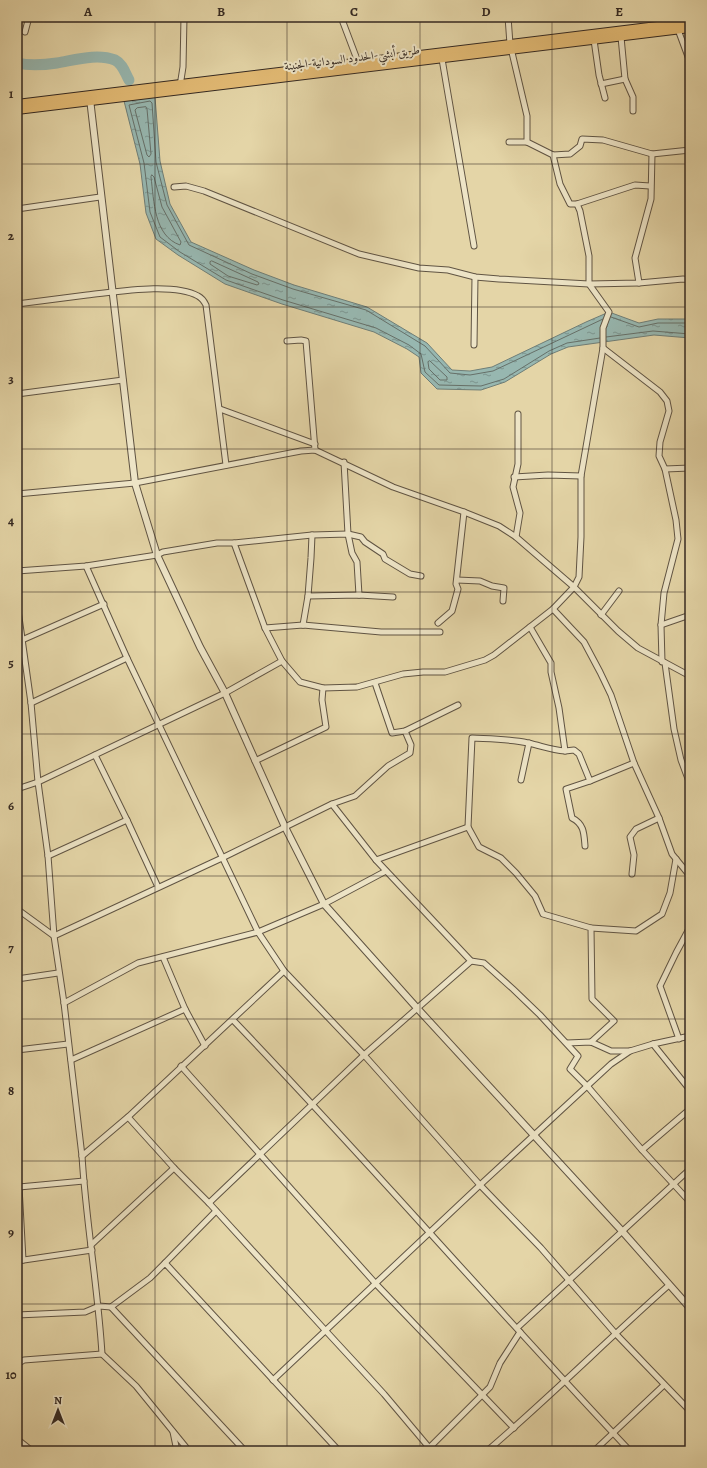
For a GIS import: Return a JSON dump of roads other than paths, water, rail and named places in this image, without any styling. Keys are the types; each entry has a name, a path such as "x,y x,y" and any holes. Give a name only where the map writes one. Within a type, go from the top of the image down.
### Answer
{"highway":[{"path":"677,26 690,22"},
{"name":"طريق أبشي-الحدود السودانية-الجنينة","path":"17,110 90,98 180,87 442,59 511,47 621,37 664,24 690,28"},
{"path":"230,81 358,62 511,47 664,24"},
{"path":"17,104 90,98"}],"street":[{"path":"25,32 29,17"},
{"path":"180,87 183,67 184,17"},
{"path":"341,17 358,62"},
{"path":"508,17 511,47 527,116 527,142"},
{"path":"677,26 690,62"},
{"path":"621,37 625,79 633,97 633,111"},
{"path":"594,40 601,84 605,98"},
{"path":"442,59 474,246"},
{"path":"601,84 625,79"},
{"path":"90,98 100,197 113,292 135,483 157,555 200,647 225,693 285,827 324,904 417,1008 622,1231 690,1308"},
{"path":"509,142 527,142 553,155 570,154 580,146 582,139 603,140 652,154 690,150"},
{"path":"639,283 636,258 649,206 652,154"},
{"path":"553,155 560,184 570,204 577,204 635,185 650,186"},
{"path":"174,187 186,186 204,191 359,254 419,268 448,270 475,277 589,284 639,283 683,279 690,280"},
{"path":"17,209 100,197"},
{"path":"234,543 265,628 282,661 300,682 323,688 357,687 403,674 444,672 485,660 494,655 553,609 574,587 579,577 581,537 581,476 603,348 603,328 609,312 589,284 589,256 577,204"},
{"path":"474,345 475,277"},
{"path":"17,304 113,292 159,289 178,290 198,295 203,299 206,305 226,465"},
{"path":"286,342 301,340 306,341 315,447"},
{"path":"603,348 660,392 667,401 669,411 660,442 659,456 665,469 676,520 678,540 664,593 661,624 664,662 676,737 681,760 690,784"},
{"path":"17,394 123,380"},
{"path":"220,409 315,447 393,487 464,512 498,526 516,537 574,587 601,615 638,648 690,676"},
{"path":"516,537 520,513 513,487 518,464 518,414"},
{"path":"17,494 135,483 315,447"},
{"path":"344,462 348,534 352,553 357,562 358,595"},
{"path":"665,469 690,468"},
{"path":"514,477 548,475 581,476"},
{"path":"438,623 452,611 458,589 456,580 464,512"},
{"path":"17,571 86,566 157,555 163,552 217,543 234,543 312,535 348,534 361,537 365,542 384,554 385,559 410,574 421,576"},
{"path":"303,625 308,596 312,535"},
{"path":"86,566 158,724 258,932 284,972 364,1055 480,1185 541,1248 615,1333 690,1411"},
{"path":"456,580 480,581 492,586 504,588 503,601"},
{"path":"601,615 619,591"},
{"path":"308,596 358,595 393,597"},
{"path":"17,603 20,640 31,703 38,782 48,856 58,973 64,1003 71,1060 99,1306 102,1354 136,1386 189,1451"},
{"path":"20,640 104,604"},
{"path":"553,609 584,642 600,672 611,695 634,763 659,818 672,854 690,876"},
{"path":"661,624 690,615"},
{"path":"265,628 303,625 381,632 440,632"},
{"path":"530,627 551,663 551,672 560,708 565,751"},
{"path":"31,703 127,658"},
{"path":"17,789 38,782 94,754 225,693 282,661"},
{"path":"375,683 392,733 405,731 458,706"},
{"path":"255,761 326,727 322,700 323,688"},
{"path":"54,936 222,858 332,804 356,796 388,766 410,753 411,745 405,731"},
{"path":"590,781 579,754 574,750 565,751 546,749 529,743 500,739 472,738 468,827 479,847 501,858 516,873 535,896 543,914 591,928 636,931 662,914 670,893 676,859"},
{"path":"521,780 529,743"},
{"path":"94,754 158,887"},
{"path":"585,846 583,829 577,820 572,818 566,789 634,763"},
{"path":"332,804 376,860 471,961 484,963 514,989 568,1043 578,1056 570,1069 588,1087 642,1150 690,1202"},
{"path":"632,874 634,855 630,837 636,829 659,818"},
{"path":"48,856 127,820"},
{"path":"376,860 468,827"},
{"path":"64,1003 138,963 258,932 324,904 386,871"},
{"path":"17,907 54,936"},
{"path":"679,1039 660,986 690,927"},
{"path":"591,928 592,999 614,1021 592,1042"},
{"path":"163,957 185,1009 204,1046"},
{"path":"209,1203 364,1055 471,961"},
{"path":"82,1156 128,1117 181,1066 284,972"},
{"path":"17,979 58,973"},
{"path":"71,1060 185,1009"},
{"path":"233,1020 313,1104 565,1382 630,1451"},
{"path":"568,1043 592,1042 612,1051 630,1051 653,1044 690,1036"},
{"path":"17,1050 68,1044"},
{"path":"653,1044 690,1090"},
{"path":"273,1380 534,1135 612,1064 630,1051"},
{"path":"181,1066 259,1155 376,1284 514,1428"},
{"path":"642,1150 690,1109"},
{"path":"128,1117 384,1394 431,1450 490,1387 500,1363 518,1330 622,1231 690,1169"},
{"path":"84,1182 18,1186 20,1261 92,1248 174,1168"},
{"path":"17,1315 85,1312 99,1306 111,1307 150,1278 216,1211"},
{"path":"165,1264 339,1451"},
{"path":"487,1451 565,1382 615,1333 669,1285"},
{"path":"111,1307 245,1451"},
{"path":"17,1364 24,1360 102,1354"},
{"path":"594,1451 664,1384"},
{"path":"173,1431 177,1451"},
{"path":"17,1438 32,1451"}],"water":[{"path":"155,97 160,161 170,204 191,242 254,270 294,285 367,307 427,343 452,370 470,371 492,367 609,312 639,323 658,319 690,319 690,338 654,335 568,347 551,354 505,382 481,390 437,389 421,373 419,357 407,349 374,332 282,304 225,284 178,255 156,239 146,213 140,164 124,101"}],"waterway":[{"path":"17,63 42,65 93,57 108,58 115,60 120,64 129,80"}]}
